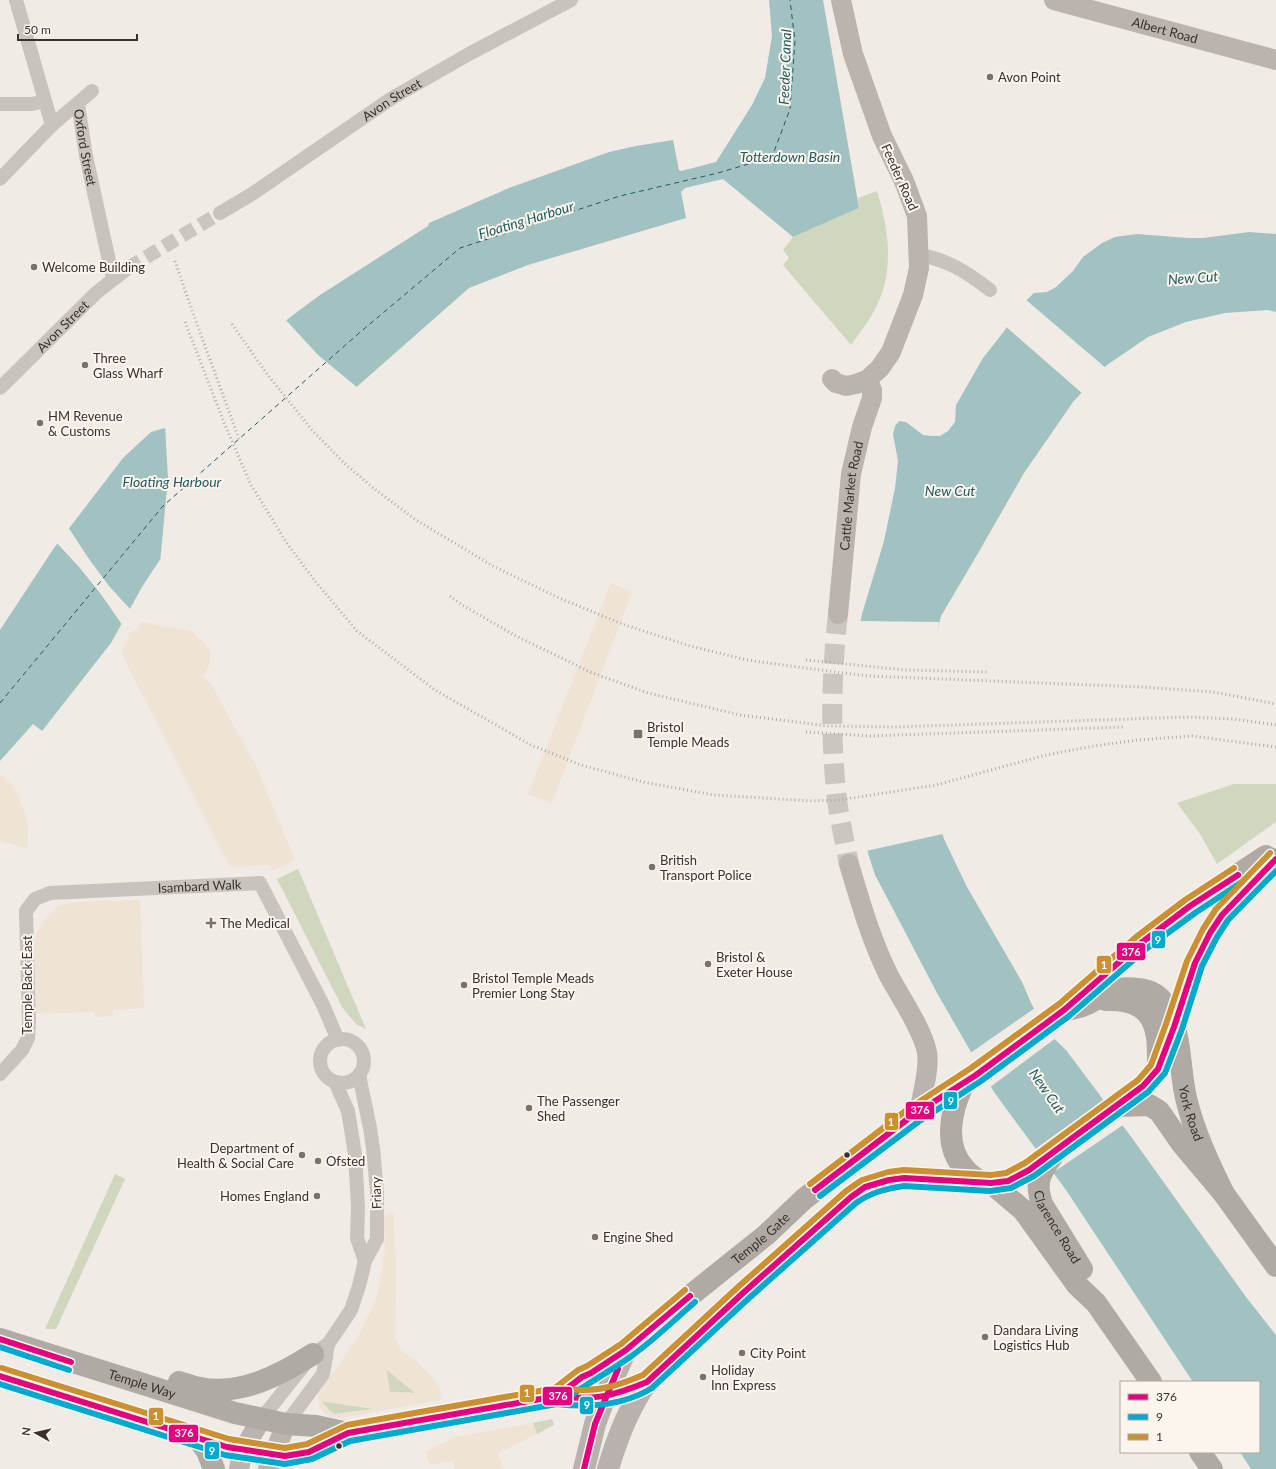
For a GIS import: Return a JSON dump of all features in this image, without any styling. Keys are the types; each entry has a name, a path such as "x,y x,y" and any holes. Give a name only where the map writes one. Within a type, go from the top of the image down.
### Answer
{"highway":[{"name":"Temple Gate","path":"557,1396 582,1377 591,1373 626,1350 766,1235 804,1199 920,1110 970,1079 1062,1011 1141,943 1190,906 1276,850"},
{"path":"647,1382 770,1268 851,1197 865,1187 875,1183 904,1178 986,1182 1008,1181 1030,1170 1126,1103 1158,1069 1174,1027 1195,963 1210,933 1222,915 1276,859"},
{"name":"York Road","path":"1062,1011 1084,1006 1106,992 1121,988 1139,989 1152,992 1166,1006 1174,1027 1184,1086 1193,1122 1202,1149 1224,1194"},
{"path":"1094,1000 1131,1002 1140,1006 1147,1013 1153,1020 1157,1037 1158,1069"},
{"name":"Clarence Road","path":"970,1079 957,1098 951,1122 951,1144 957,1158 965,1170 986,1182 1023,1210 1078,1285 1096,1303 1150,1381"},
{"name":"York Road","path":"1126,1103 1149,1105 1159,1111 1182,1144 1224,1194 1276,1266"},
{"name":"Clarence Road","path":"1056,1151 1039,1176 1038,1192 1042,1204 1089,1281 1096,1303"},
{"name":"Temple Way","path":"0,1340 235,1413 286,1424"},
{"path":"148,1387 168,1380 201,1388 219,1390 243,1388 271,1377 321,1349"},
{"path":"0,1376 227,1447 241,1460 270,1462"},
{"name":"Temple Gate","path":"270,1462 310,1452 348,1433 557,1396 578,1399 605,1398 647,1382"},
{"name":"Temple Gate","path":"286,1424 316,1426 348,1433"},
{"path":"198,1439 207,1451 214,1469"},
{"path":"1201,1453 1212,1469"}],"main road":[{"path":"584,1469 595,1424 626,1350"},
{"path":"608,1469 615,1444 629,1410 647,1382"}],"street":[{"path":"16,0 52,125"},
{"name":"Avon Street","path":"220,213 252,194 392,98 469,54 571,0"},
{"name":"Feeder Road","path":"832,379 836,383 846,386 856,384 867,380 880,368 891,352 913,295 919,268 917,216 907,188 882,136 853,54 841,0"},
{"name":"Albert Road","path":"1054,0 1276,60"},
{"path":"78,104 92,91"},
{"path":"0,104 32,104 45,101"},
{"name":"Oxford Street","path":"0,179 52,125 78,104"},
{"name":"Oxford Street","path":"78,104 86,156 113,279"},
{"path":"919,255 933,257 952,264 971,275 990,290"},
{"name":"Avon Street","path":"0,388 96,293 128,268"},
{"name":"Cattle Market Road","path":"838,614 852,474 862,427 872,398 872,390 867,380"},
{"path":"849,864 866,918 888,974 923,1038 928,1062 920,1110"},
{"name":"Isambard Walk","path":"26,911 35,899 50,893 260,883 323,1005 338,1040"},
{"name":"Temple Back East","path":"0,1074 22,1050 28,1038 29,1022 26,911"},
{"name":"Friary","path":"262,1418 321,1349 351,1310 365,1261 377,1239 377,1192 370,1128 359,1075 363,1063 363,1056 360,1049 351,1042 338,1040 330,1043 323,1050 320,1057 321,1066 323,1073 335,1082 350,1118 355,1154 357,1185 357,1238 365,1261"},
{"path":"335,1082 346,1083 359,1075"},
{"name":"Friary","path":"286,1424 323,1374 321,1349"},
{"path":"241,1460 262,1418"},
{"path":"270,1462 286,1424"}],"green space":[{"path":"877,191 885,221 888,266 881,295 873,314 851,345 783,265 789,258 783,250 793,237 859,208 858,198"},
{"path":"1234,784 1276,784 1276,822 1217,864 1200,834 1177,803"},
{"path":"298,869 366,1029 356,1024 342,1007 277,879"},
{"path":"115,1174 125,1179 56,1329 45,1329"},
{"path":"386,1369 415,1393 389,1392"},
{"path":"320,1401 375,1409 335,1414"},
{"path":"552,1419 554,1425 537,1434 533,1423"}],"shaded area":[{"path":"611,583 632,592 552,803 528,794"},
{"path":"141,622 191,631 206,644 210,652 210,663 203,678 211,684 256,766 295,860 273,871 269,865 230,867 122,653 129,639 128,633 137,630"},
{"path":"2,776 13,786 24,810 28,825 27,848 0,841 0,777"},
{"path":"140,900 144,1008 113,1010 113,1016 94,1017 94,1012 36,1014 34,945 37,933 44,920 56,908 65,904 76,902"},
{"path":"393,1212 396,1267 395,1334 400,1350 427,1372 439,1387 441,1400 342,1418 332,1417 324,1413 319,1406 318,1394 357,1339 375,1302 383,1267 385,1248 384,1217","holes":["387,1370 415,1393 390,1392","321,1401 373,1408 373,1409 335,1414 331,1412"]},
{"path":"533,1423 537,1434 498,1453 504,1469 455,1469 453,1461 429,1465 426,1452 454,1437"}],"water":[{"name":"Floating Harbour","path":"769,0 823,0 859,208 793,237 723,179 685,188 681,192 686,218 528,265 469,288 159,561 142,587 111,643 42,731 33,724 0,761 0,630 54,548 123,458 151,432 168,427 289,318 320,295 428,226 429,223 509,188 609,152 636,146 673,140 679,170 681,171 716,162 752,105 765,78 772,36"},
{"name":"New Cut","path":"1249,232 1276,234 1276,312 1268,310 1225,313 1186,322 1148,337 1107,365 1073,402 1024,473 941,616 929,664 924,742 932,801 944,839 967,887 1022,982 1046,1031 1066,1050 1132,1138 1246,1297 1276,1335 1276,1469 1251,1469 1241,1453 1260,1453 1260,1381 1192,1381 1066,1190 994,1092 937,993 875,875 868,853 848,731 855,649 862,614 884,541 895,488 898,461 893,434 895,426 899,421 906,422 923,435 932,436 940,436 948,431 955,422 956,405 983,358 1005,330 1012,314 1034,293 1047,292 1056,287 1073,271 1083,257 1102,243 1115,237 1137,234 1203,238"}],"pier":[{"path":"1025,299 1107,369 1083,394 1005,326 1010,313"},
{"path":"285,319 318,355 358,388 160,563 168,478 165,426"},
{"path":"68,527 109,586 131,610 123,626 100,593 56,542"},
{"path":"859,621 939,622 928,686 926,742 928,768 934,800 943,834 866,851 846,731 847,682"},
{"path":"1035,1008 1047,1030 1056,1038 989,1088 969,1054"},
{"path":"1105,1099 1125,1125 1051,1174 1034,1150"}],"ferry route":[{"path":"0,703 163,506 358,334 460,248 620,196 718,173 772,157 790,109 795,41 790,0"}],"tunnel":[{"path":"128,268 220,213"},
{"path":"838,614 832,707 833,753 837,800 849,864"}],"railway":[{"path":"175,261 239,439"},
{"path":"185,322 225,425 250,483 286,542 315,581 357,631 435,690 531,745 581,765 643,782 714,795 810,801 839,800 936,785 1046,755 1138,740 1192,736 1276,747"},
{"path":"232,324 267,374 312,430 343,462 372,487 416,520 493,566 559,598 625,625 690,646 747,660 868,676 1141,687 1213,692 1276,704"},
{"path":"450,596 462,605 516,636 590,672 648,693 740,715 828,726 894,727 1187,717 1234,719 1276,725"},
{"path":"806,660 905,670 988,672"},
{"path":"806,732 870,736 1123,727"}],"transit line":[{"name":"1","path":"2,1368 229,1439 285,1448 307,1444 347,1425 556,1388 584,1390 599,1389 614,1386 636,1378 643,1375 738,1287 846,1191 862,1180 888,1172 904,1170 991,1175 1006,1173 1025,1163 1138,1080 1151,1065 1187,961 1203,929 1216,909 1270,853"},
{"name":"376","path":"0,1376 227,1447 285,1456 309,1452 348,1433 557,1396 582,1398 603,1396 624,1391 647,1382 743,1293 851,1197 865,1187 889,1180 904,1178 991,1183 1008,1181 1029,1170 1143,1086 1158,1069 1174,1027 1195,963 1210,933 1222,915 1276,859"},
{"name":"1","path":"810,1184 908,1109 971,1068 1059,1004 1136,937 1185,900 1234,868"},
{"name":"9","path":"0,1384 225,1455 285,1464 312,1459 350,1441 557,1404 582,1406 606,1404 618,1402 641,1394 652,1388 748,1299 862,1199 891,1188 904,1186 990,1191 1011,1188 1034,1176 1148,1092 1165,1073 1182,1029 1202,966 1217,937 1228,920 1276,871"},
{"name":"376","path":"815,1190 913,1115 976,1075 1064,1010 1141,943 1190,906 1238,875"},
{"name":"9","path":"820,1196 918,1122 981,1081 1069,1016 1146,949 1195,913 1242,882"},
{"name":"1","path":"556,1387 578,1370 587,1366 621,1344 685,1290"},
{"name":"376","path":"561,1393 582,1377 591,1373 626,1350 690,1296"},
{"name":"9","path":"566,1399 639,1351 695,1302"},
{"name":"376","path":"0,1339 71,1362"},
{"name":"9","path":"0,1347 69,1370"},
{"name":"376","path":"584,1469 595,1424 618,1369"}],"place":[{"name":"Avon Point","path":"990,77"},
{"name":"Welcome Building","path":"34,267"},
{"name":"Three Glass Wharf","path":"85,365"},
{"name":"HM Revenue & Customs","path":"40,423"},
{"name":"Bristol Temple Meads","path":"638,734"},
{"name":"British Transport Police","path":"652,867"},
{"name":"The Medical","path":"211,923"},
{"name":"Bristol & Exeter House","path":"708,964"},
{"name":"Bristol Temple Meads Premier Long Stay","path":"464,985"},
{"name":"The Passenger Shed","path":"529,1108"},
{"name":"Department of Health & Social Care","path":"302,1155"},
{"name":"Ofsted","path":"318,1161"},
{"name":"Homes England","path":"317,1196"},
{"name":"Engine Shed","path":"595,1237"},
{"name":"Dandara Living Logistics Hub","path":"985,1337"},
{"name":"City Point","path":"742,1353"},
{"name":"Holiday Inn Express","path":"703,1377"}],"water label":[{"name":"Feeder Canal","path":"785,67"},
{"name":"Totterdown Basin","path":"790,157"}]}
